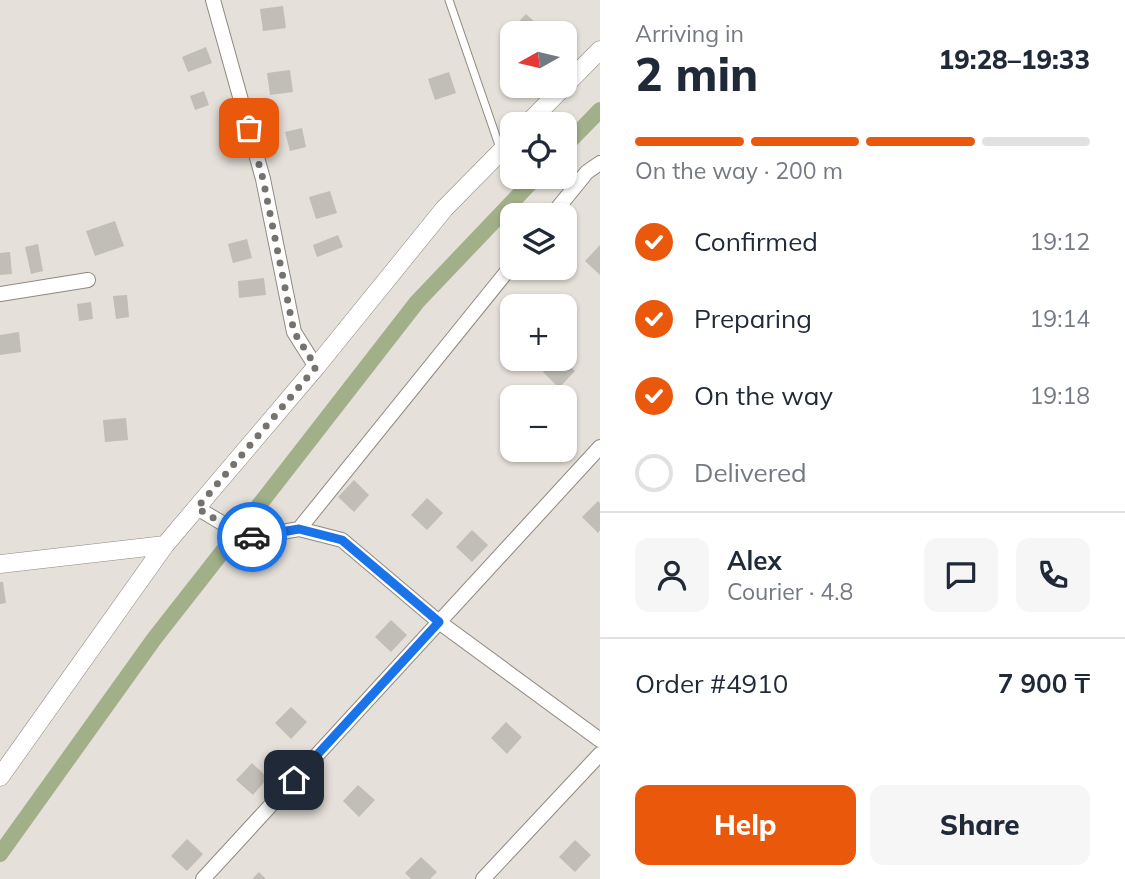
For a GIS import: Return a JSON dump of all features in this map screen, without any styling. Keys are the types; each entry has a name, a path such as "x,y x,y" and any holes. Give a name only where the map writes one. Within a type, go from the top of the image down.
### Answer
{"street":[{"path":"213,0 263,179 294,332 316,367"},
{"path":"539,112 600,51"},
{"path":"0,777 166,545 316,367 444,209 500,152"},
{"path":"564,203 594,173 600,163"},
{"path":"299,529 500,280"},
{"path":"0,295 88,281"},
{"path":"203,879 600,447"},
{"path":"197,508 247,538 299,529 342,540 439,622 600,740"},
{"path":"0,564 166,545"},
{"path":"483,879 600,754"}],"lane":[{"path":"449,0 500,128"}],"building":[{"path":"283,6 286,28 263,31 260,9"},
{"path":"526,14 533,21 519,21"},
{"path":"206,47 212,63 188,72 182,57"},
{"path":"290,70 293,92 270,95 267,73"},
{"path":"449,72 456,93 435,100 428,79"},
{"path":"204,91 209,105 195,110 190,96"},
{"path":"302,128 306,147 290,151 285,132"},
{"path":"330,191 337,213 316,219 309,197"},
{"path":"115,221 124,246 95,256 86,231"},
{"path":"338,235 343,247 317,257 313,245"},
{"path":"247,239 252,258 233,263 228,244"},
{"path":"38,244 43,271 31,274 25,247"},
{"path":"600,245 600,275 585,261"},
{"path":"10,252 12,274 0,275 0,253"},
{"path":"264,278 266,295 239,298 238,281"},
{"path":"127,295 129,317 116,319 113,296"},
{"path":"91,302 93,319 79,321 77,304"},
{"path":"19,332 21,352 0,355 0,335"},
{"path":"575,371 562,385 556,385 543,372"},
{"path":"126,418 128,440 105,442 103,420"},
{"path":"354,480 369,495 354,512 338,497"},
{"path":"427,498 443,513 427,530 411,515"},
{"path":"598,501 600,530 598,533 582,517"},
{"path":"472,530 488,545 472,562 456,547"},
{"path":"0,582 3,582 6,603 0,604"},
{"path":"391,620 407,635 391,652 375,637"},
{"path":"291,707 307,722 291,739 275,723"},
{"path":"506,722 522,737 507,754 491,738"},
{"path":"252,763 268,778 253,795 236,780"},
{"path":"358,785 375,800 359,817 343,801"},
{"path":"187,839 203,854 187,871 171,856"},
{"path":"575,840 591,855 575,872 559,857"},
{"path":"421,857 437,872 430,879 411,879 405,873"},
{"path":"259,872 266,879 252,879"}],"waterway":[{"path":"577,134 600,110"},
{"path":"246,522 417,302 525,189"},
{"path":"0,854 154,639 230,542"}],"way so far":[{"path":"249,128 263,179 294,332 316,367 197,508 247,538 252,537"}],"route":[{"path":"252,537 299,529 342,540 439,622 294,780"}]}
